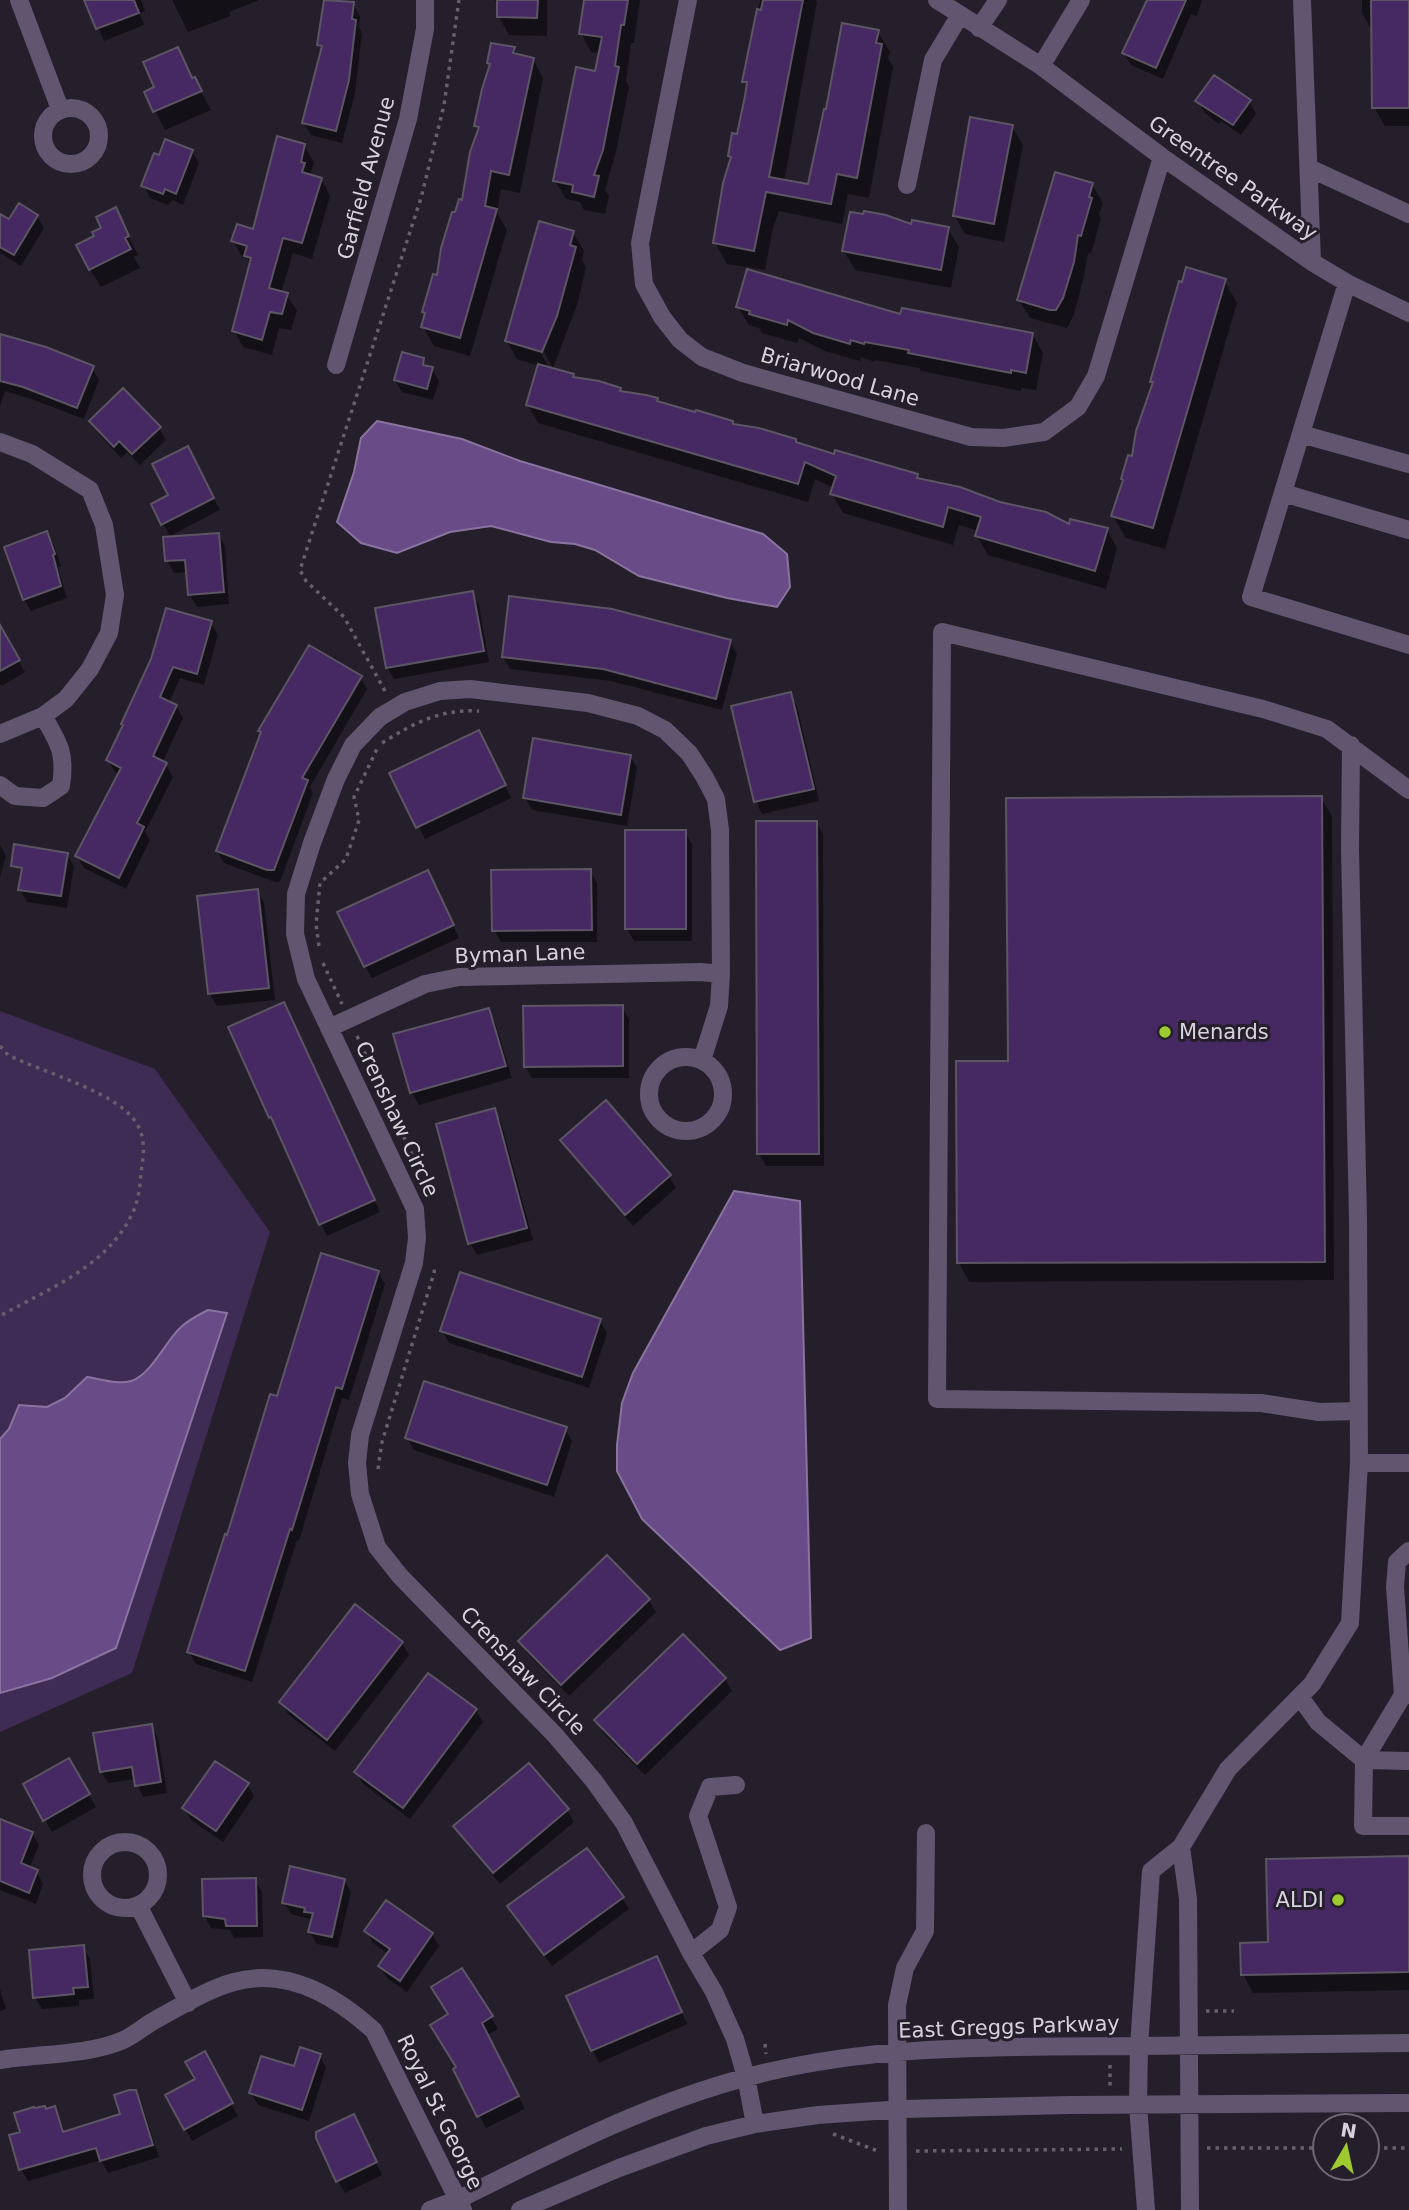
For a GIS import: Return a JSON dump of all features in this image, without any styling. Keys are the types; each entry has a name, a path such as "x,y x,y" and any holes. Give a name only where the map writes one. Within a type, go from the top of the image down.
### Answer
{"street":[{"path":"19,0 60,109"},
{"name":"Garfield Avenue","path":"336,365 408,119 425,29 425,0"},
{"name":"Briarwood Lane","path":"688,0 640,243 644,284 662,317 680,341 702,357 743,373 971,437 1003,438 1044,432 1078,407 1096,376 1162,157"},
{"name":"Greentree Parkway","path":"937,0 1041,66 1162,157 1312,262 1347,283 1409,313"},
{"path":"979,27 998,0"},
{"path":"1041,66 1081,0"},
{"path":"1302,0 1312,262"},
{"path":"907,185 933,60 960,15"},
{"path":"1309,168 1409,214"},
{"path":"1347,283 1251,597 1409,645"},
{"path":"1301,434 1409,464"},
{"path":"0,442 32,454 90,490 104,525 116,595 109,633 90,670 66,699 43,716 0,734"},
{"path":"1283,493 1409,530"},
{"path":"1359,1411 1319,1412 1261,1403 937,1399 942,632 1263,709 1327,729 1409,790"},
{"name":"Crenshaw Circle","path":"702,1060 719,1006 721,974 720,841 716,799 689,753 665,730 615,708 470,688 440,691 405,702 380,718 353,745 336,779 296,894 295,934 306,979 415,1209 417,1238 414,1263 360,1435 357,1463 360,1494 377,1547 400,1576 555,1735 594,1781 624,1823 714,1992 735,2039 755,2123"},
{"path":"0,785 15,796 43,798 61,786 64,764 57,739 43,716"},
{"path":"1146,2210 1138,2105 1139,2046 1151,1871 1181,1847 1228,1769 1312,1685 1350,1623 1359,1463 1358,1219 1350,849 1351,745"},
{"name":"Byman Lane","path":"329,1027 425,984 459,977 701,972 721,974"},
{"path":"687,1056 702,1060 718,1074 723,1097 720,1109 704,1126 692,1130 668,1126 658,1119 649,1096 650,1083 655,1072 664,1063 675,1058 687,1056"},
{"path":"1359,1463 1409,1463"},
{"path":"1409,1550 1397,1562 1395,1587 1406,1695 1364,1760 1363,1826 1409,1826"},
{"path":"1300,1697 1318,1722 1364,1760 1409,1761"},
{"path":"691,1953 720,1930 727,1908 698,1816 710,1787 736,1786"},
{"path":"898,2210 897,2005 905,1968 925,1931 926,1833"},
{"path":"1181,1847 1188,1899 1190,2210"},
{"path":"138,1905 188,2003"},
{"name":"Royal St George","path":"0,2060 94,2050 122,2041 155,2020 234,1982 261,1978 311,1987 352,2010 374,2031 460,2205"},
{"name":"East Greggs Parkway","path":"430,2210 460,2205 638,2113 674,2098 746,2077 821,2062 961,2047 1409,2043"},
{"path":"520,2210 661,2152 755,2123 818,2115 897,2110 1111,2105 1409,2103"}],"path":[{"path":"407,729 344,617 306,581 300,570 422,198 444,105 459,0"},
{"path":"319,947 316,924 320,883 346,859 359,820 354,797 379,746 436,714 461,710 482,711"},
{"path":"321,958 340,999"},
{"path":"0,1046 8,1055 29,1066 91,1090 117,1104 135,1121 144,1149 139,1196 130,1219 116,1238 93,1263 0,1316"},
{"path":"1110,2046 1111,2105"},
{"path":"831,2134 878,2151"},
{"path":"1381,2148 1409,2147"},
{"path":"1190,2148 1311,2148"},
{"path":"914,2151 1141,2149"}],"shaded area":[{"path":"377,421 462,439 520,461 763,534 787,554 790,587 777,607 727,598 639,576 595,550 491,526 450,532 397,553 361,543 337,522 354,472 361,438"},
{"path":"0,1011 155,1069 270,1232 132,1673 0,1732"},
{"path":"734,1191 800,1201 811,1638 780,1650 642,1519 617,1471 622,1403 633,1373"},
{"path":"208,1310 227,1313 116,1648 52,1678 0,1693 0,1439 9,1429 19,1405 47,1407 65,1398 87,1377 121,1382 138,1378 180,1328"}],"building":[{"path":"84,0 134,0 139,13 96,29"},
{"path":"324,0 354,2 352,19 356,20 349,80 336,131 302,123 322,46 317,45"},
{"path":"497,0 538,0 537,18 497,17"},
{"path":"584,0 628,0 624,25 621,25 615,66 619,67 603,150 594,175 599,176 594,197 572,192 573,185 553,181 576,67 595,71 602,37 579,34"},
{"path":"763,0 803,0 769,177 808,184 826,109 842,23 879,30 876,43 882,44 857,178 837,174 831,204 766,192 754,251 713,243 723,183 731,157 728,156 732,133 737,134 745,96 747,82 742,82 757,9 761,10"},
{"path":"1147,0 1186,0 1156,68 1122,53"},
{"path":"1371,0 1409,0 1409,108 1372,108"},
{"path":"491,43 515,47 513,53 534,58 509,175 491,171 485,206 497,209 460,338 421,327 425,313 422,312 433,274 437,275 441,248 452,212 455,212 459,199 462,200 470,152 479,127 474,126 490,64 487,63"},
{"path":"178,47 192,78 195,77 202,91 153,112 144,92 154,87 143,62"},
{"path":"1214,75 1251,100 1233,125 1195,101"},
{"path":"970,117 1013,125 994,224 953,216"},
{"path":"277,136 305,144 302,172 322,178 302,243 283,238 269,288 288,293 282,314 270,312 262,340 232,331 251,258 244,256 247,246 231,241 237,224 253,229"},
{"path":"165,139 193,150 176,194 165,189 163,194 141,186 154,153 159,155"},
{"path":"1055,172 1093,183 1089,197 1092,198 1081,236 1078,235 1074,262 1063,298 1056,310 1050,310 1017,300"},
{"path":"19,203 38,215 14,255 0,247 0,214 9,219"},
{"path":"116,207 129,236 125,238 131,249 89,270 76,245 94,236 92,232 101,228 96,217"},
{"path":"864,211 911,224 912,220 949,227 941,270 842,251 850,212 863,214"},
{"path":"539,221 574,231 570,245 576,247 557,316 542,352 505,341"},
{"path":"1186,267 1226,279 1153,528 1111,516 1128,455 1132,456 1136,431 1153,382 1150,382 1179,281 1182,282"},
{"path":"747,269 900,314 902,308 1033,333 1026,373 1011,370 1011,373 865,342 864,344 851,340 850,344 813,333 788,320 787,325 749,314 750,311 736,307"},
{"path":"0,334 46,347 94,366 77,408 0,381"},
{"path":"402,352 424,358 423,365 433,367 427,389 394,380"},
{"path":"538,364 574,374 573,377 621,388 620,391 658,398 657,401 733,421 733,424 759,428 796,439 796,442 834,454 835,450 918,474 917,478 960,487 1000,502 1046,512 1069,524 1070,519 1108,528 1095,571 975,536 981,517 948,507 943,527 830,494 836,476 805,462 798,484 526,405"},
{"path":"123,388 161,427 132,454 119,441 114,447 89,421"},
{"path":"188,446 214,498 161,525 151,504 168,495 152,464"},
{"path":"47,531 61,586 23,600 4,547"},
{"path":"219,533 224,592 188,595 185,560 165,561 163,537"},
{"path":"473,591 484,651 386,668 375,608"},
{"path":"509,596 612,609 731,640 716,699 603,669 502,657"},
{"path":"166,608 212,621 197,674 173,667 160,697 177,705 153,756 167,763 137,823 144,827 119,878 75,856 121,768 106,760 151,659"},
{"path":"0,625 20,660 0,671"},
{"path":"309,645 362,676 302,778 308,780 274,870 267,870 216,851 261,732 258,731"},
{"path":"791,692 814,789 754,802 731,706"},
{"path":"479,730 506,785 416,828 389,773"},
{"path":"533,738 631,755 621,815 523,798"},
{"name":"Menards","path":"1322,796 1325,1262 957,1263 956,1061 1008,1061 1006,798"},
{"path":"756,821 817,821 819,1154 757,1154"},
{"path":"625,830 686,830 686,929 625,929"},
{"path":"14,844 68,853 61,896 18,890 22,868 11,866"},
{"path":"591,869 592,930 492,931 491,870"},
{"path":"428,870 454,925 364,967 337,912"},
{"path":"258,889 269,988 208,994 197,896"},
{"path":"284,1002 375,1200 319,1225 228,1027"},
{"path":"623,1005 623,1066 524,1067 523,1006"},
{"path":"489,1008 506,1066 410,1093 393,1034"},
{"path":"606,1100 671,1175 625,1215 560,1140"},
{"path":"495,1108 527,1228 468,1244 436,1124"},
{"path":"321,1253 379,1271 342,1389 336,1387 245,1671 187,1652 225,1534 227,1535 270,1394 277,1396"},
{"path":"460,1272 601,1319 582,1377 440,1331"},
{"path":"424,1381 567,1427 547,1485 405,1438"},
{"path":"607,1555 650,1599 561,1685 518,1641"},
{"path":"355,1604 403,1642 327,1740 279,1702"},
{"path":"683,1634 726,1678 637,1764 594,1720"},
{"path":"428,1673 477,1709 403,1808 354,1772"},
{"path":"152,1724 161,1782 135,1786 132,1767 100,1772 93,1733"},
{"path":"69,1758 90,1794 43,1821 23,1784"},
{"path":"215,1761 249,1783 216,1831 182,1808"},
{"path":"529,1763 569,1809 493,1873 453,1826"},
{"path":"0,1819 33,1832 21,1863 38,1870 29,1893 0,1881"},
{"path":"587,1848 624,1897 544,1955 507,1906"},
{"name":"ALDI","path":"1409,1856 1409,1972 1241,1975 1240,1943 1268,1942 1266,1859"},
{"path":"290,1866 345,1879 332,1937 308,1932 313,1913 304,1912 305,1908 282,1903"},
{"path":"256,1878 257,1926 226,1926 225,1919 203,1916 202,1879"},
{"path":"386,1900 433,1933 400,1981 378,1966 390,1949 364,1931"},
{"path":"84,1945 88,1987 73,1988 74,1994 33,1998 29,1950"},
{"path":"657,1956 682,2012 591,2051 566,1996"},
{"path":"462,1968 493,2016 482,2023 519,2096 477,2117 453,2069 456,2067 430,2025 448,2014 431,1987"},
{"path":"300,2047 321,2054 302,2110 249,2093 261,2056 294,2066"},
{"path":"205,2051 233,2103 184,2130 165,2095 195,2079 185,2062"},
{"path":"136,2090 153,2145 100,2161 96,2148 19,2170 9,2135 20,2132 14,2113 34,2107 45,2106 46,2109 55,2106 63,2132 120,2114 114,2095"},
{"path":"354,2114 377,2162 336,2182 316,2138 316,2132"}],"place":[{"name":"Menards","path":"1165,1032"},
{"name":"ALDI","path":"1338,1900"}]}
